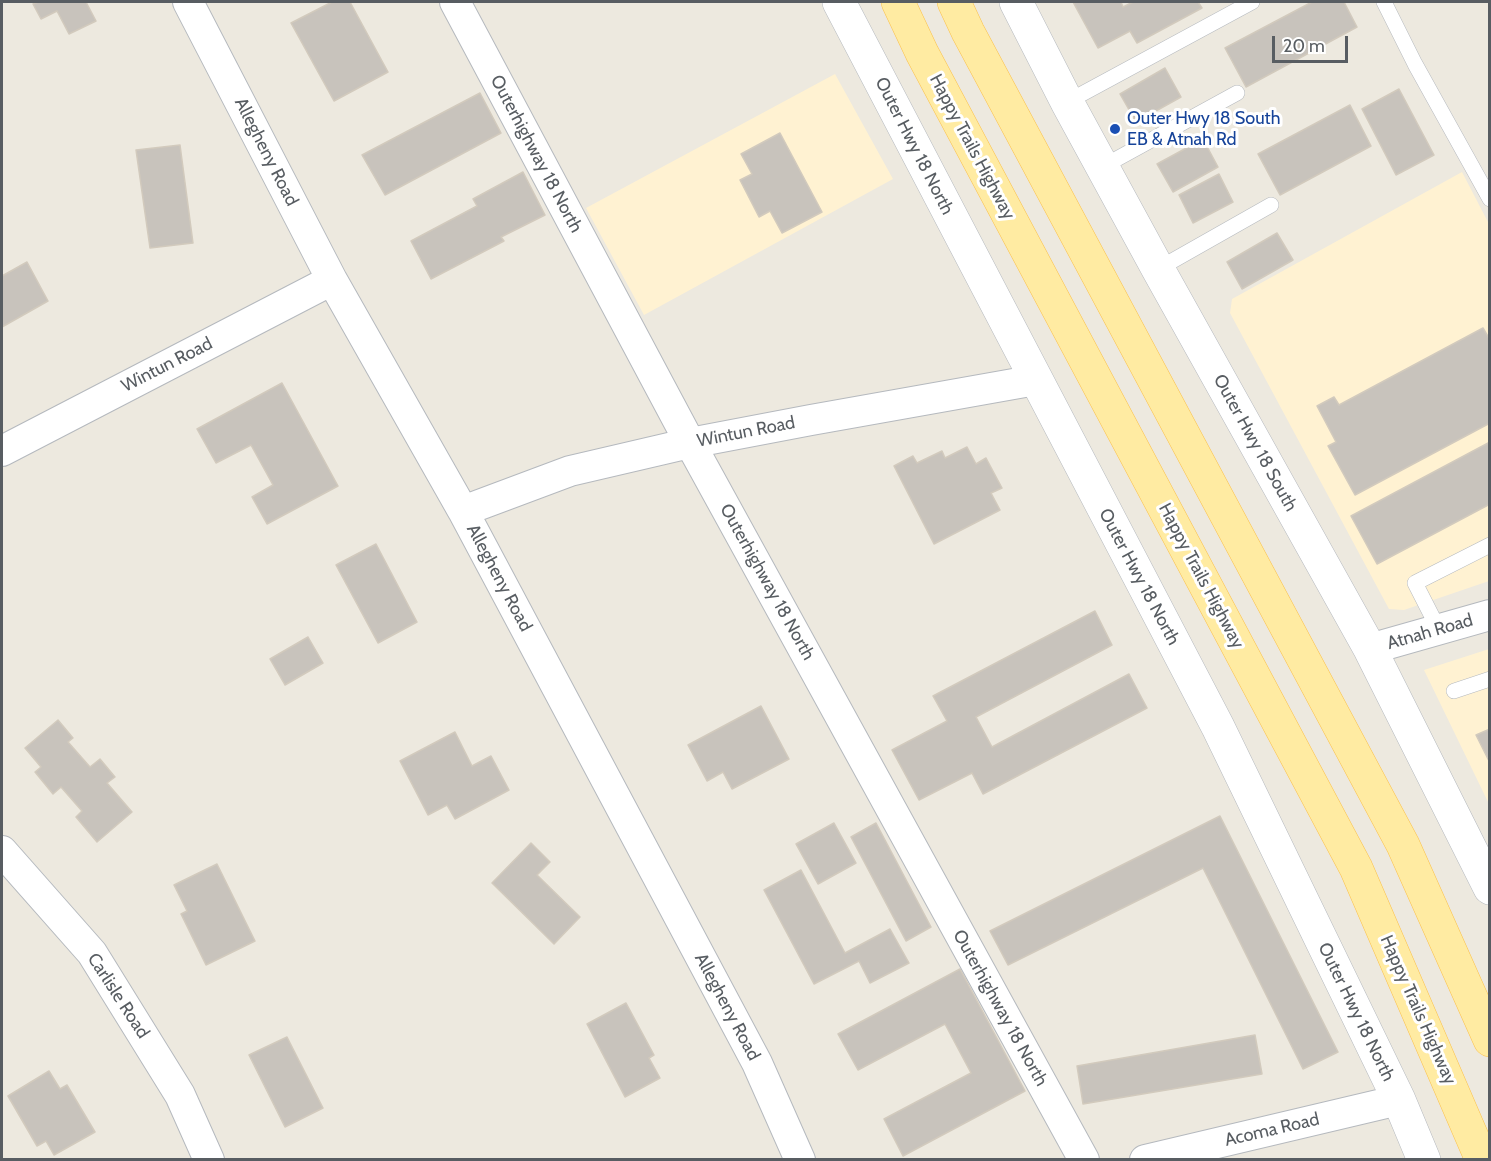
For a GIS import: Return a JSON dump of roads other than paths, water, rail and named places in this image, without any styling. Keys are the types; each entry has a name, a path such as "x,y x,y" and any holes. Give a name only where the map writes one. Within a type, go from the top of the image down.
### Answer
{"main road":[{"name":"Happy Trails Highway","path":"898,2 922,53 1356,868 1482,1160"},
{"path":"954,2 1402,845 1490,1040"}],"street":[{"name":"Allegheny Road","path":"188,2 332,280 463,511 758,1063 800,1160"},
{"name":"Outerhighway 18 North","path":"455,2 690,443 1084,1160"},
{"name":"Outer Hwy 18 North","path":"839,2 1218,727 1399,1100 1424,1160"},
{"name":"Outer Hwy 18 South","path":"1016,2 1102,167 1370,649 1490,888"},
{"name":"Wintun Road","path":"2,450 332,280"},
{"name":"Wintun Road","path":"463,511 570,471 690,443 1036,380"},
{"name":"Atnah Road","path":"1370,649 1490,615"},
{"name":"Carlisle Road","path":"2,851 92,953 180,1095 208,1160"},
{"name":"Acoma Road","path":"1144,1160 1399,1100"}],"lane":[{"path":"1067,102 1252,2"},
{"path":"1384,2 1415,64 1490,199"},
{"path":"1102,167 1237,93"},
{"path":"1158,269 1271,205"},
{"path":"1439,630 1415,583 1490,545"},
{"path":"1454,691 1490,679"}],"place":[{"name":"Outer Hwy 18 South EB & Atnah Rd","path":"1115,129"}]}
